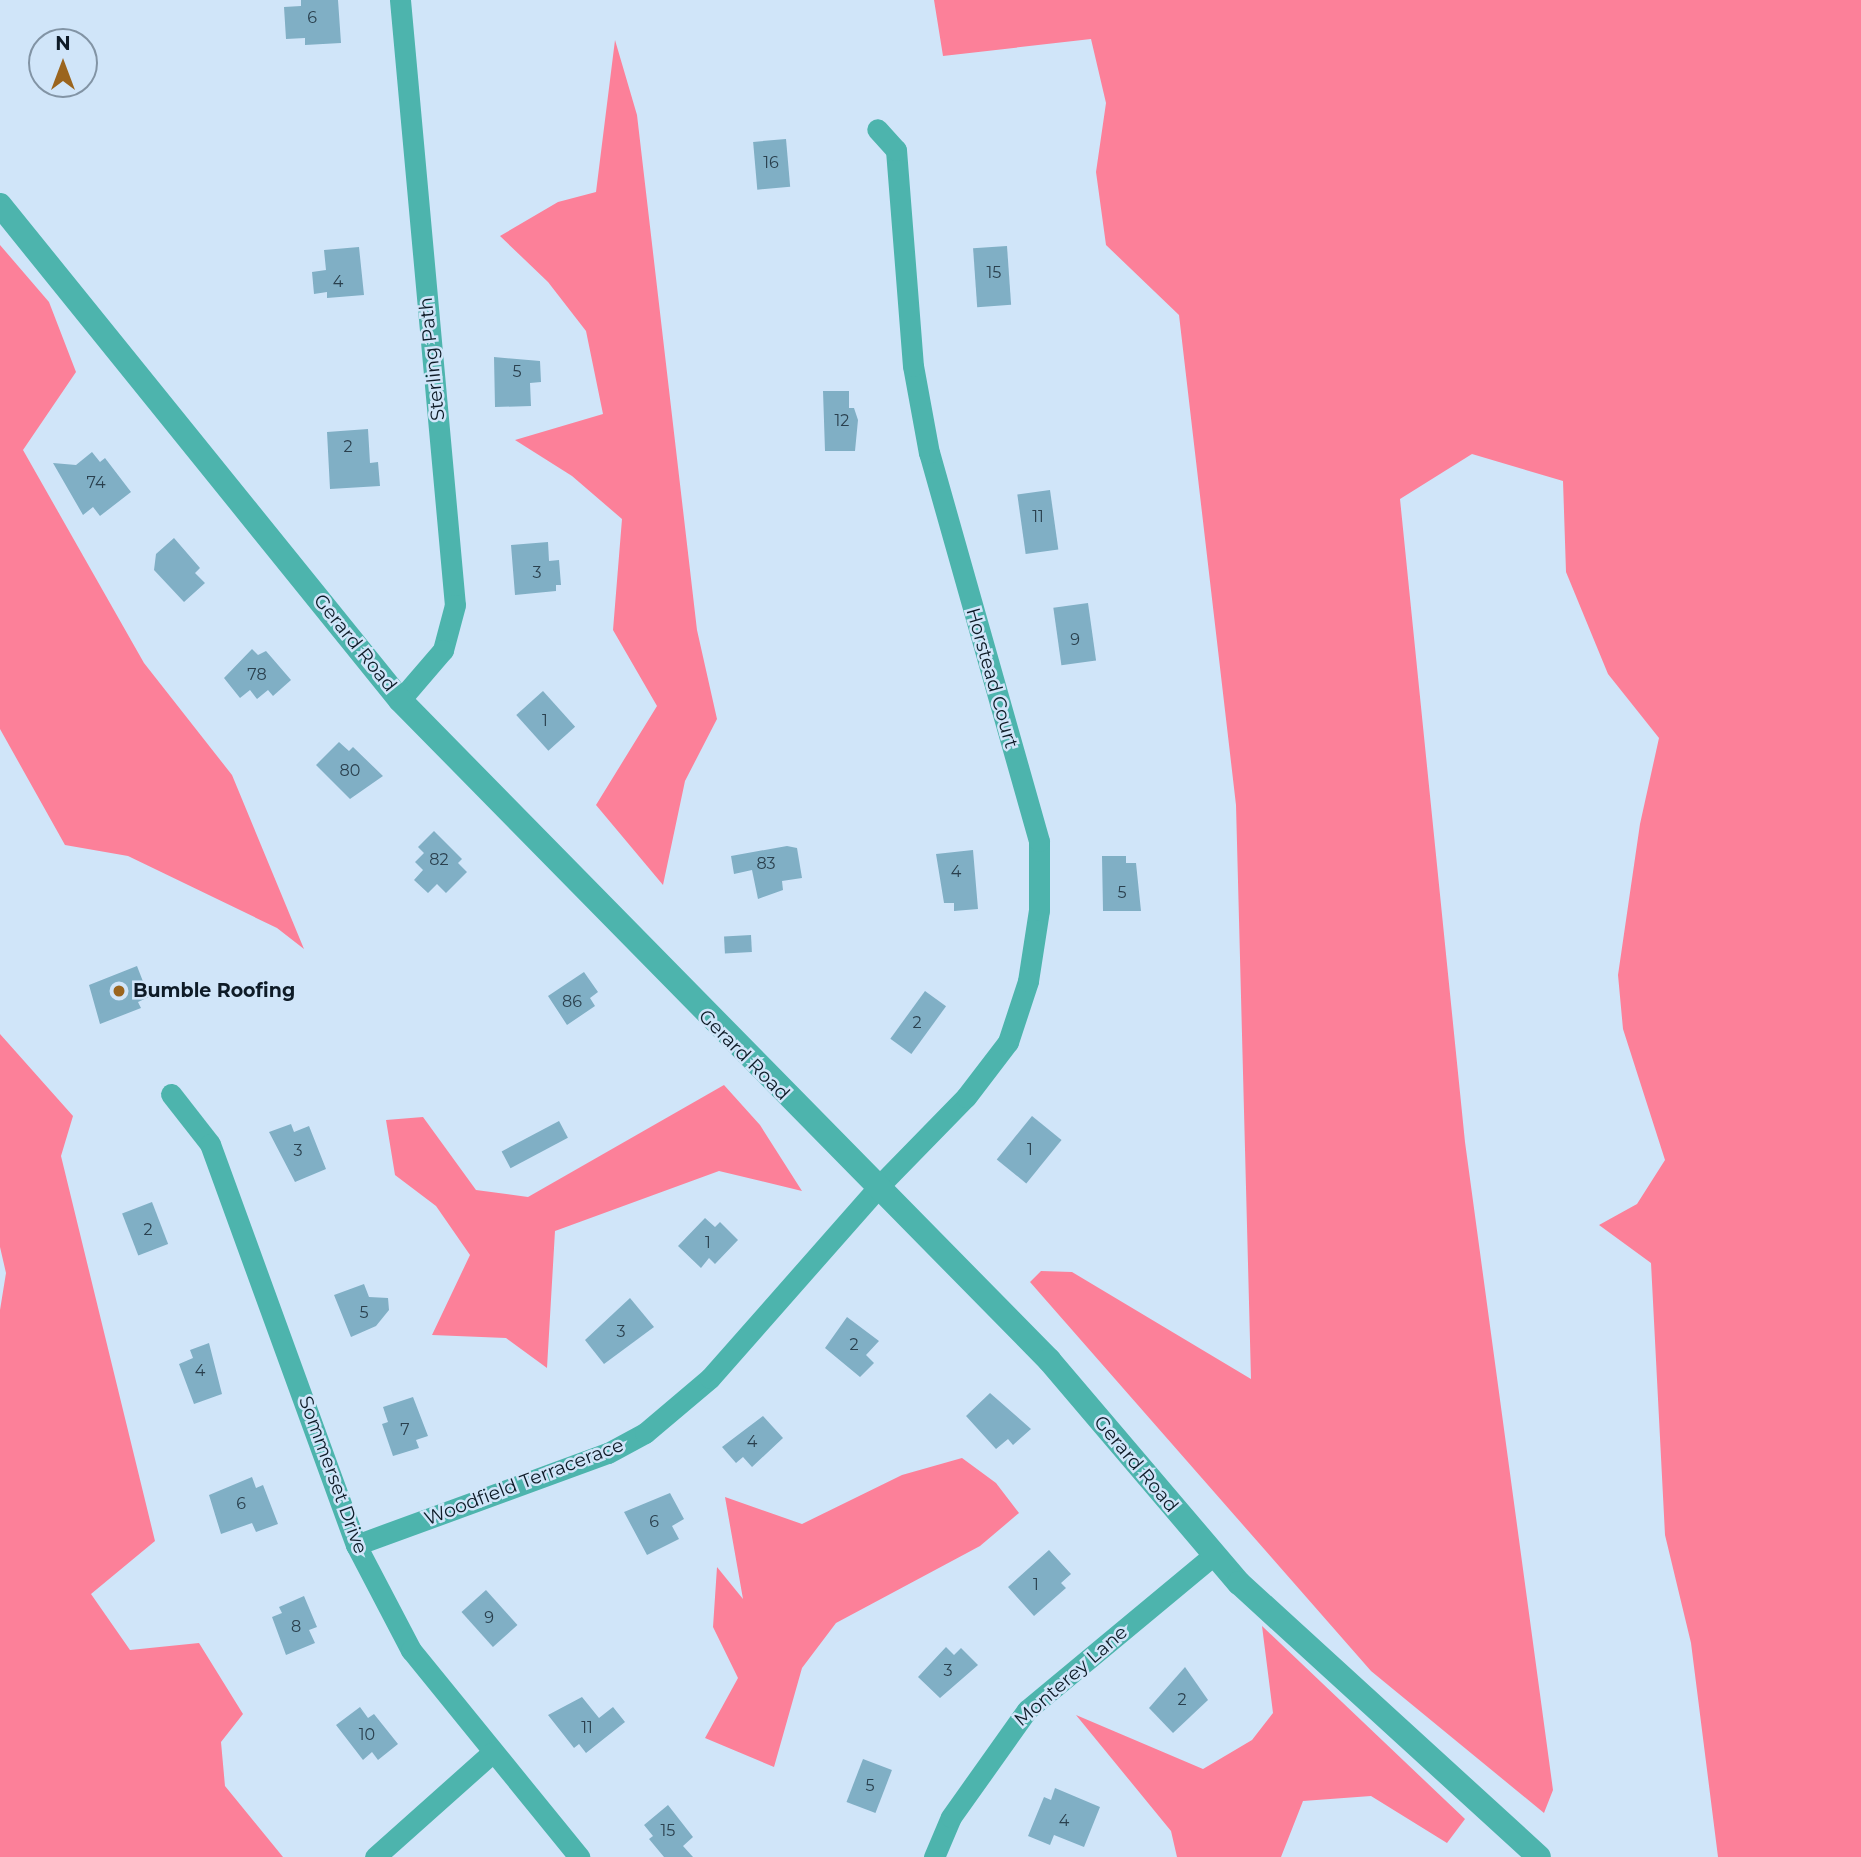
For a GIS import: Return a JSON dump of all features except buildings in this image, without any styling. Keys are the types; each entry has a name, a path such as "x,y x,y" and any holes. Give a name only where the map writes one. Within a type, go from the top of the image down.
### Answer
{"street":[{"name":"Sterling Path","path":"400,0 455,605 443,650 400,700"},
{"name":"Horstead Court","path":"877,129 896,150 914,366 929,453 1039,841 1035,934 1028,981 1008,1042 966,1097 880,1185"},
{"name":"Gerard Road","path":"0,205 400,700 779,1091 880,1185 1049,1360 1213,1555 1539,1857"},
{"name":"Sommerset Drive","path":"171,1094 210,1144 356,1545 411,1650 579,1857"},
{"name":"Woodfield Terracerace","path":"356,1545 608,1453 645,1433 710,1378 880,1185"},
{"name":"Monterey Lane","path":"934,1857 951,1817 1027,1710 1213,1555"},
{"path":"375,1857 492,1752"}],"shaded area":[{"path":"934,0 1861,0 1861,1857 1718,1857 1691,1643 1665,1535 1651,1263 1599,1225 1637,1204 1665,1160 1623,1029 1618,975 1640,824 1659,738 1608,674 1566,572 1563,481 1472,454 1400,499 1465,1142 1553,1790 1544,1813 1371,1671 1030,1282 1041,1271 1072,1272 1251,1379 1236,805 1179,315 1106,245 1096,172 1106,103 1091,39 943,56"},
{"path":"615,40 637,115 697,630 717,719 685,781 663,885 596,805 657,706 613,630 622,519 572,476 515,440 603,414 586,331 548,282 500,236 558,202 596,192"},
{"path":"0,245 49,302 76,372 23,450 144,663 232,775 304,949 277,928 128,856 65,845 0,729"},
{"path":"0,1034 73,1116 61,1156 155,1541 91,1594 130,1650 199,1643 243,1714 221,1742 225,1786 283,1857 0,1857 0,1310 6,1273 0,1247"},
{"path":"724,1085 760,1125 802,1191 719,1171 555,1231 547,1368 506,1338 432,1335 470,1255 436,1206 395,1175 386,1120 423,1117 476,1190 528,1197"},
{"path":"962,1458 996,1483 1019,1513 980,1546 836,1623 802,1668 774,1767 705,1738 738,1678 713,1627 717,1567 743,1599 725,1497 802,1524 902,1475"},
{"path":"1262,1626 1465,1819 1447,1843 1371,1796 1303,1801 1281,1857 1177,1857 1171,1831 1076,1715 1203,1769 1252,1740 1273,1713"}],"place":[{"name":"Bumble Roofing","path":"119,991"}]}
